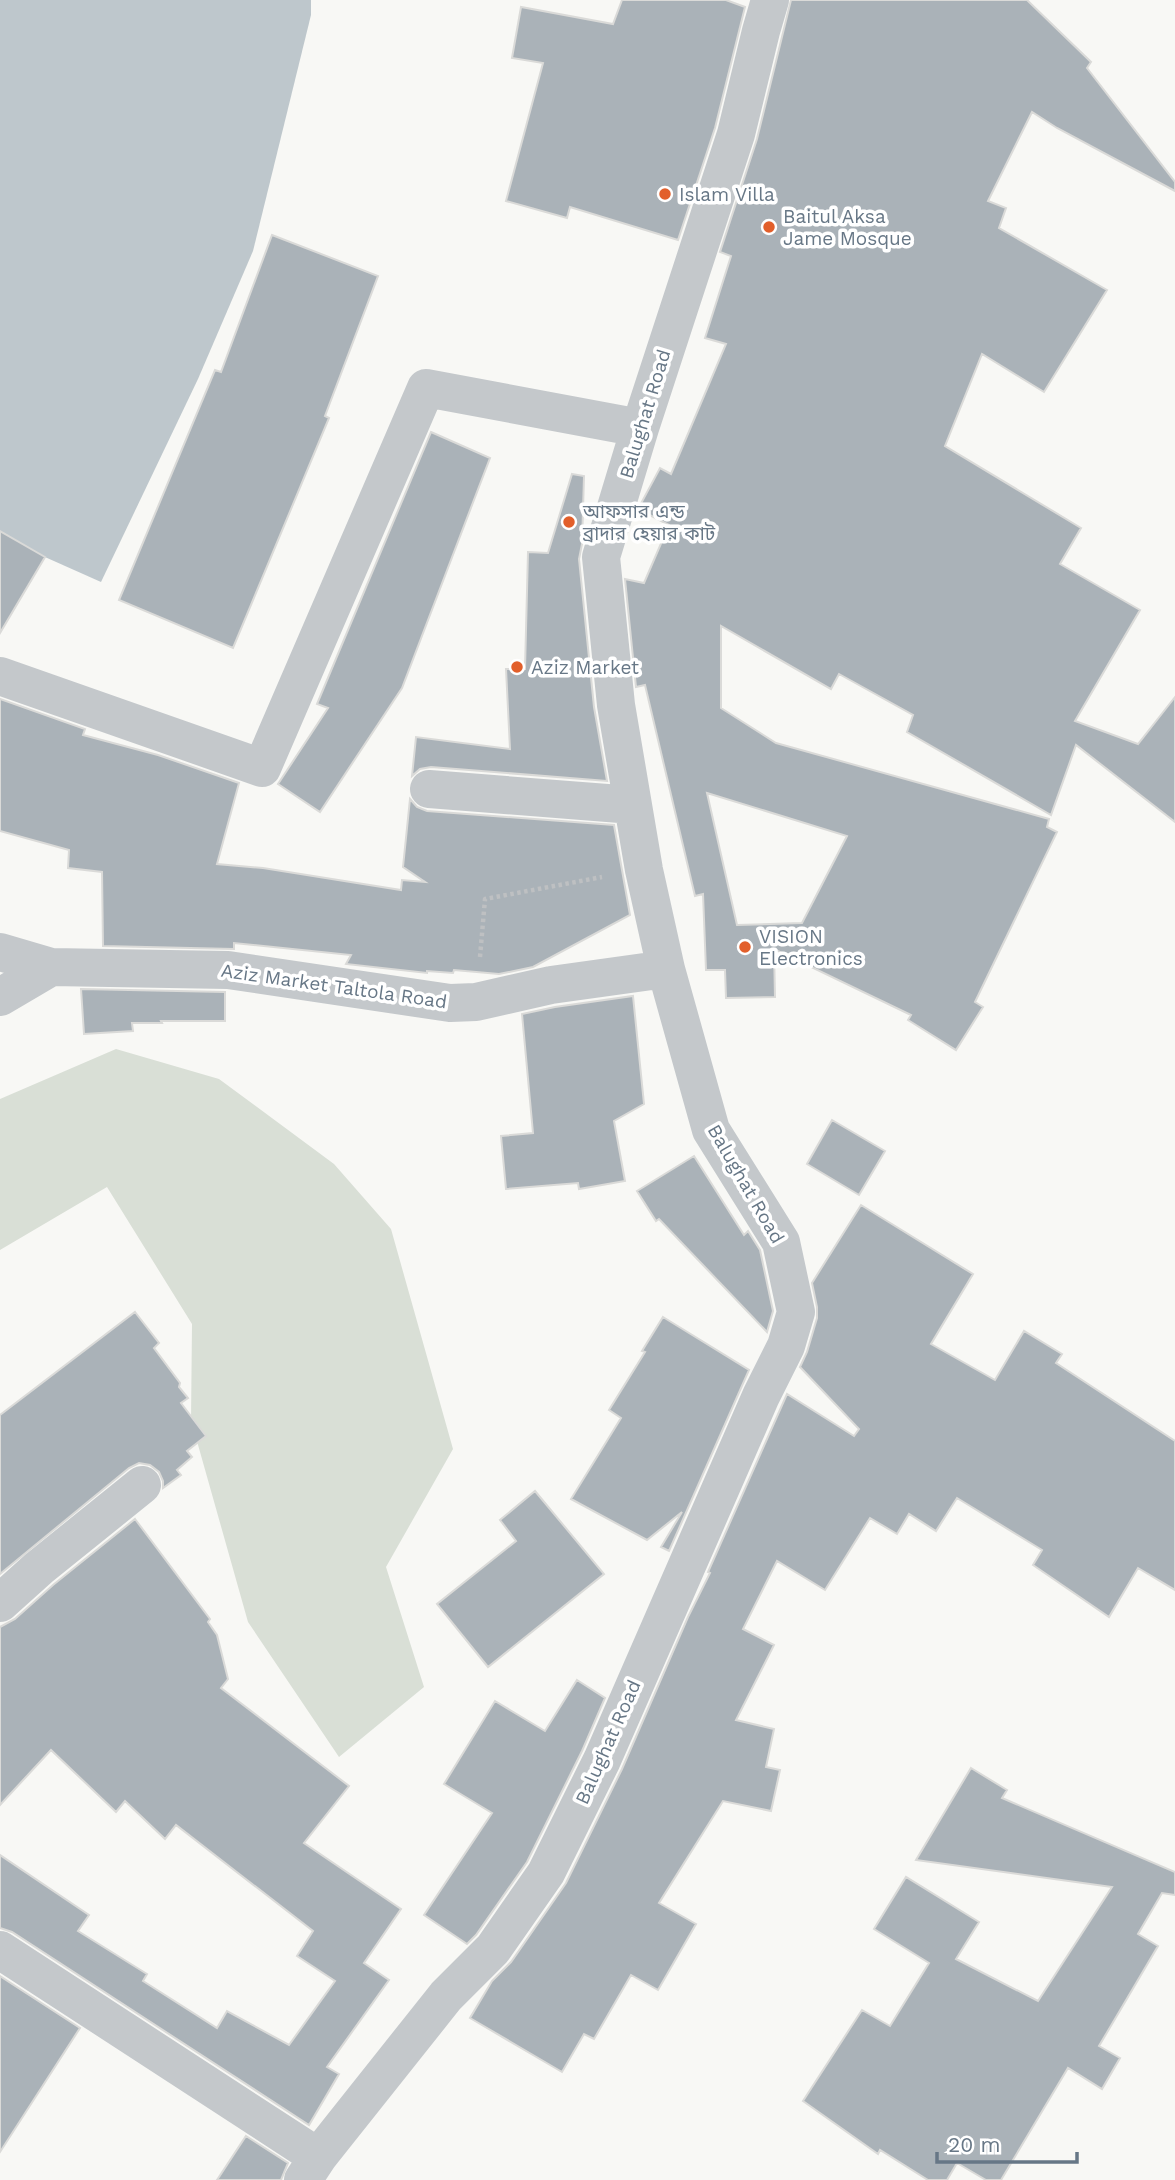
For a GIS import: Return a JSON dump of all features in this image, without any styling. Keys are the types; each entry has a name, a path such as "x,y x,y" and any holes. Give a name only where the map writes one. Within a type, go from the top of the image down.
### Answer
{"street":[{"name":"Balughat Road","path":"310,2169 446,1996 493,1949 546,1873 603,1760 761,1396 786,1346 796,1312 781,1242 711,1130 666,969 644,870 616,705 601,558 640,428 736,134 770,0"},
{"path":"0,676 262,768 426,388 640,428"},
{"path":"429,789 633,805"},
{"name":"Aziz Market Taltola Road","path":"0,952 51,967 228,970 450,1003 476,1002 551,985 666,969"},
{"path":"0,998 51,967"},
{"path":"0,1603 142,1485"},
{"path":"0,1950 310,2169"}],"path":[{"path":"476,1002 485,899 644,870"}],"shaded area":[{"path":"0,0 311,0 311,15 253,251 198,379 101,582 0,537"},
{"path":"116,1049 219,1079 334,1164 391,1229 453,1449 386,1567 424,1687 339,1757 248,1622 191,1420 192,1324 107,1187 0,1250 0,1099"}],"building":[{"path":"622,0 726,0 745,7 715,128 678,240 570,207 567,218 506,201 543,63 512,58 521,7 613,24"},
{"path":"791,0 1027,0 1091,62 1087,68 1175,182 1175,191 1032,112 988,201 1006,208 999,228 1107,290 1044,392 982,354 945,446 1081,528 1060,564 1140,610 1075,721 1138,744 1175,697 1175,822 1076,745 1051,815 907,732 913,715 839,674 831,689 721,626 721,708 776,743 1049,819 1047,827 1057,832 975,1002 983,1007 956,1050 908,1020 911,1015 774,949 775,997 726,998 725,970 706,970 703,894 695,896 645,685 636,687 625,579 644,583 669,525 638,509 660,468 671,474 726,344 705,338 731,256 720,252 757,139","holes":["707,793 847,836 802,923 737,925"]},
{"path":"272,235 378,276 325,416 329,418 233,648 119,600 215,370 221,372"},
{"path":"431,432 490,458 402,688 320,812 278,784 328,708 317,704"},
{"path":"572,474 584,476 579,559 594,707 607,781 431,767 420,769 412,776 416,737 510,749 506,669 525,669 528,552 548,553"},
{"path":"0,531 45,557 0,633"},
{"path":"0,699 85,729 83,735 158,755 239,783 217,864 263,868 401,890 402,880 425,882 403,867 410,799 417,807 427,811 614,825 630,915 533,967 499,974 454,970 453,973 427,973 346,964 351,955 234,943 234,949 103,946 102,872 68,868 69,850 0,831"},
{"path":"81,989 225,992 225,1021 132,1023 133,1031 84,1034"},
{"path":"633,996 644,1104 614,1121 625,1181 579,1189 578,1183 506,1189 501,1136 533,1133 522,1014"},
{"path":"832,1120 885,1151 859,1195 807,1164"},
{"path":"694,1156 744,1235 748,1231 760,1250 773,1311 767,1332 659,1219 656,1221 637,1191"},
{"path":"861,1205 973,1274 931,1344 995,1380 1024,1331 1062,1354 1056,1363 1175,1441 1175,1590 1138,1568 1109,1617 1033,1565 1042,1550 957,1498 936,1531 909,1514 897,1534 870,1518 825,1590 777,1561 743,1629 774,1645 736,1720 774,1729 766,1767 780,1770 771,1811 723,1801 659,1903 696,1924 658,1990 631,1975 594,2039 584,2034 562,2072 470,2018 492,1981 511,1962 566,1883 622,1769 787,1394 854,1436 859,1429 800,1367 817,1318 812,1283"},
{"path":"135,1312 159,1343 154,1348 188,1398 181,1403 206,1436 187,1451 192,1457 177,1470 181,1475 163,1488 159,1472 150,1465 139,1463 129,1468 0,1574 0,1415"},
{"path":"663,1317 749,1370 669,1551 661,1547 682,1512 647,1540 571,1499 621,1418 609,1410"},
{"path":"535,1491 604,1574 488,1667 437,1604 516,1541 500,1520"},
{"path":"135,1519 210,1619 208,1622 217,1635 228,1679 221,1688 349,1786 304,1843 401,1909 364,1963 389,1980 327,2067 339,2074 309,2125 12,1932 0,1928 0,1855 89,1915 78,1931 147,1974 143,1981 217,2028 227,2011 289,2045 335,1981 297,1956 313,1931 176,1825 165,1839 125,1801 116,1812 51,1750 0,1805 0,1627 15,1619"},
{"path":"577,1680 605,1698 527,1862 467,1944 424,1915 492,1813 444,1784 495,1701 545,1731"},
{"path":"971,1768 1007,1790 1002,1798 1175,1872 1175,1895 1162,1893 1138,1934 1158,1946 1099,2046 1120,2058 1102,2089 1068,2068 1001,2180 986,2180 957,2163 947,2180 928,2180 880,2150 878,2154 803,2101 862,2010 890,2026 929,1963 874,1929 906,1877 979,1922 956,1959 1038,2001 1112,1887 916,1860"},
{"path":"0,1976 80,2028 0,2152"},
{"path":"246,2136 288,2163 281,2180 217,2180"}],"place":[{"name":"Islam Villa","path":"665,194"},
{"name":"Baitul Aksa Jame Mosque","path":"769,227"},
{"name":"আফসার এন্ড ব্রাদার হেয়ার কাট","path":"569,522"},
{"name":"Aziz Market","path":"517,667"},
{"name":"VISION Electronics","path":"745,947"}]}
